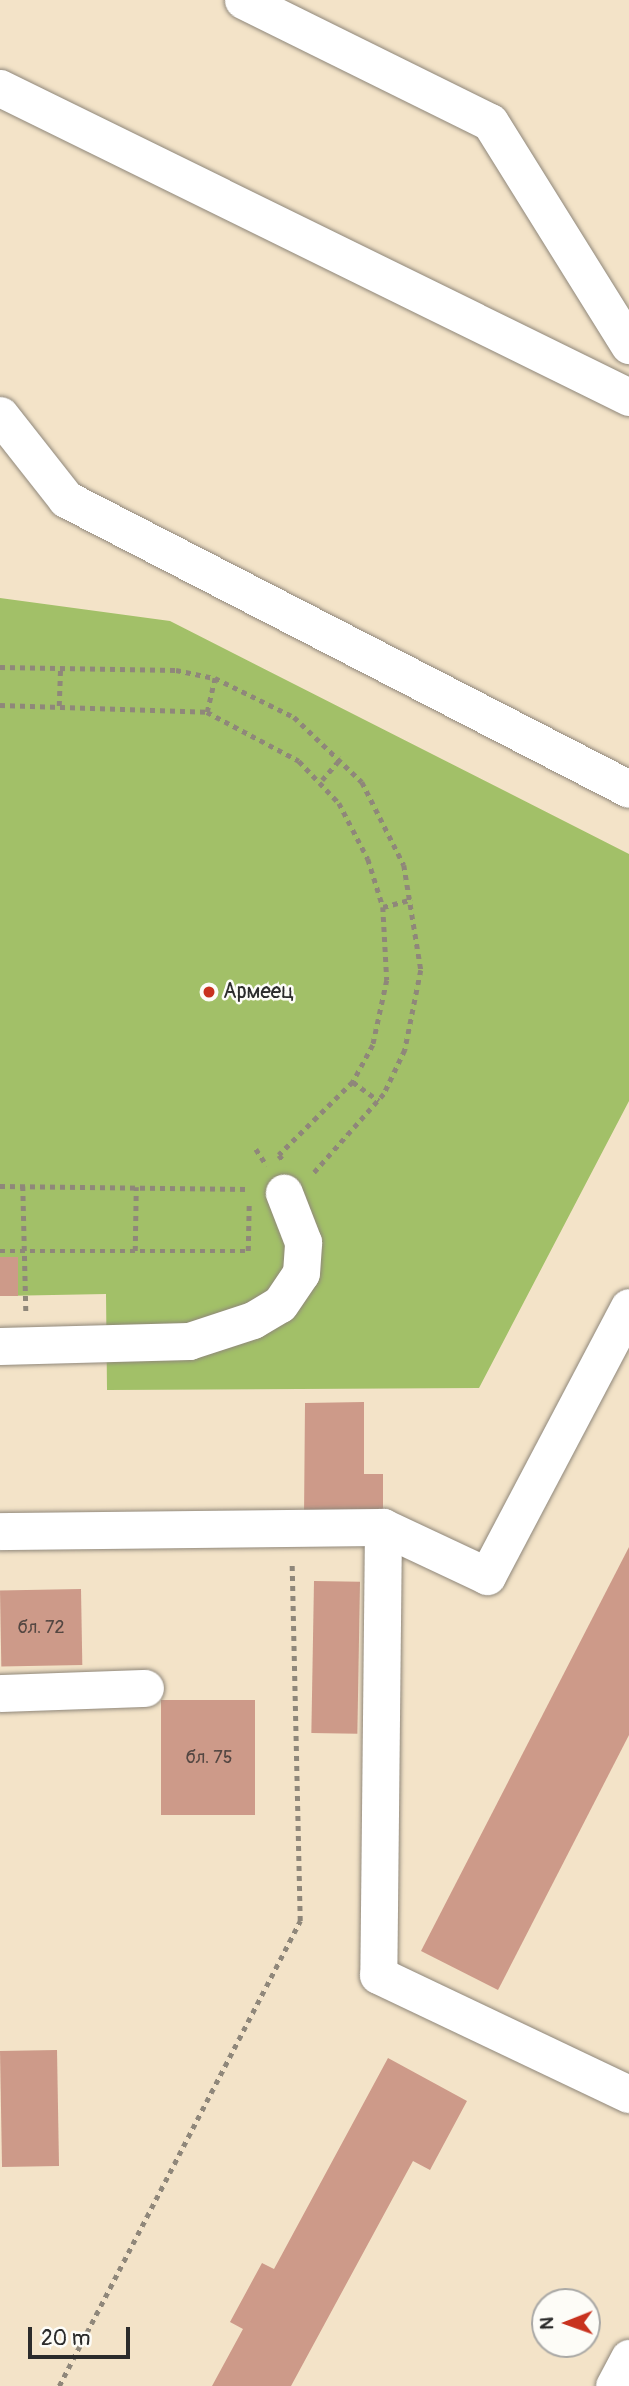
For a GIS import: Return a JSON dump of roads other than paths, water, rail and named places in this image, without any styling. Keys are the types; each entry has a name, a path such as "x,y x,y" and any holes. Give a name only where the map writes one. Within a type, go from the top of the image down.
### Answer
{"street":[{"path":"243,0 490,122 629,345"},
{"path":"0,88 629,397"},
{"path":"0,415 66,499 629,789"},
{"path":"13,1346 189,1341 253,1320 280,1304 300,1273 303,1242 296,1186"},
{"path":"0,1531 383,1527 486,1576 629,1307"},
{"path":"383,1527 378,1975 629,2094"},
{"path":"0,1693 145,1688"},
{"path":"614,2386 629,2358"}],"place":[{"name":"Армеец","path":"209,992"}]}
